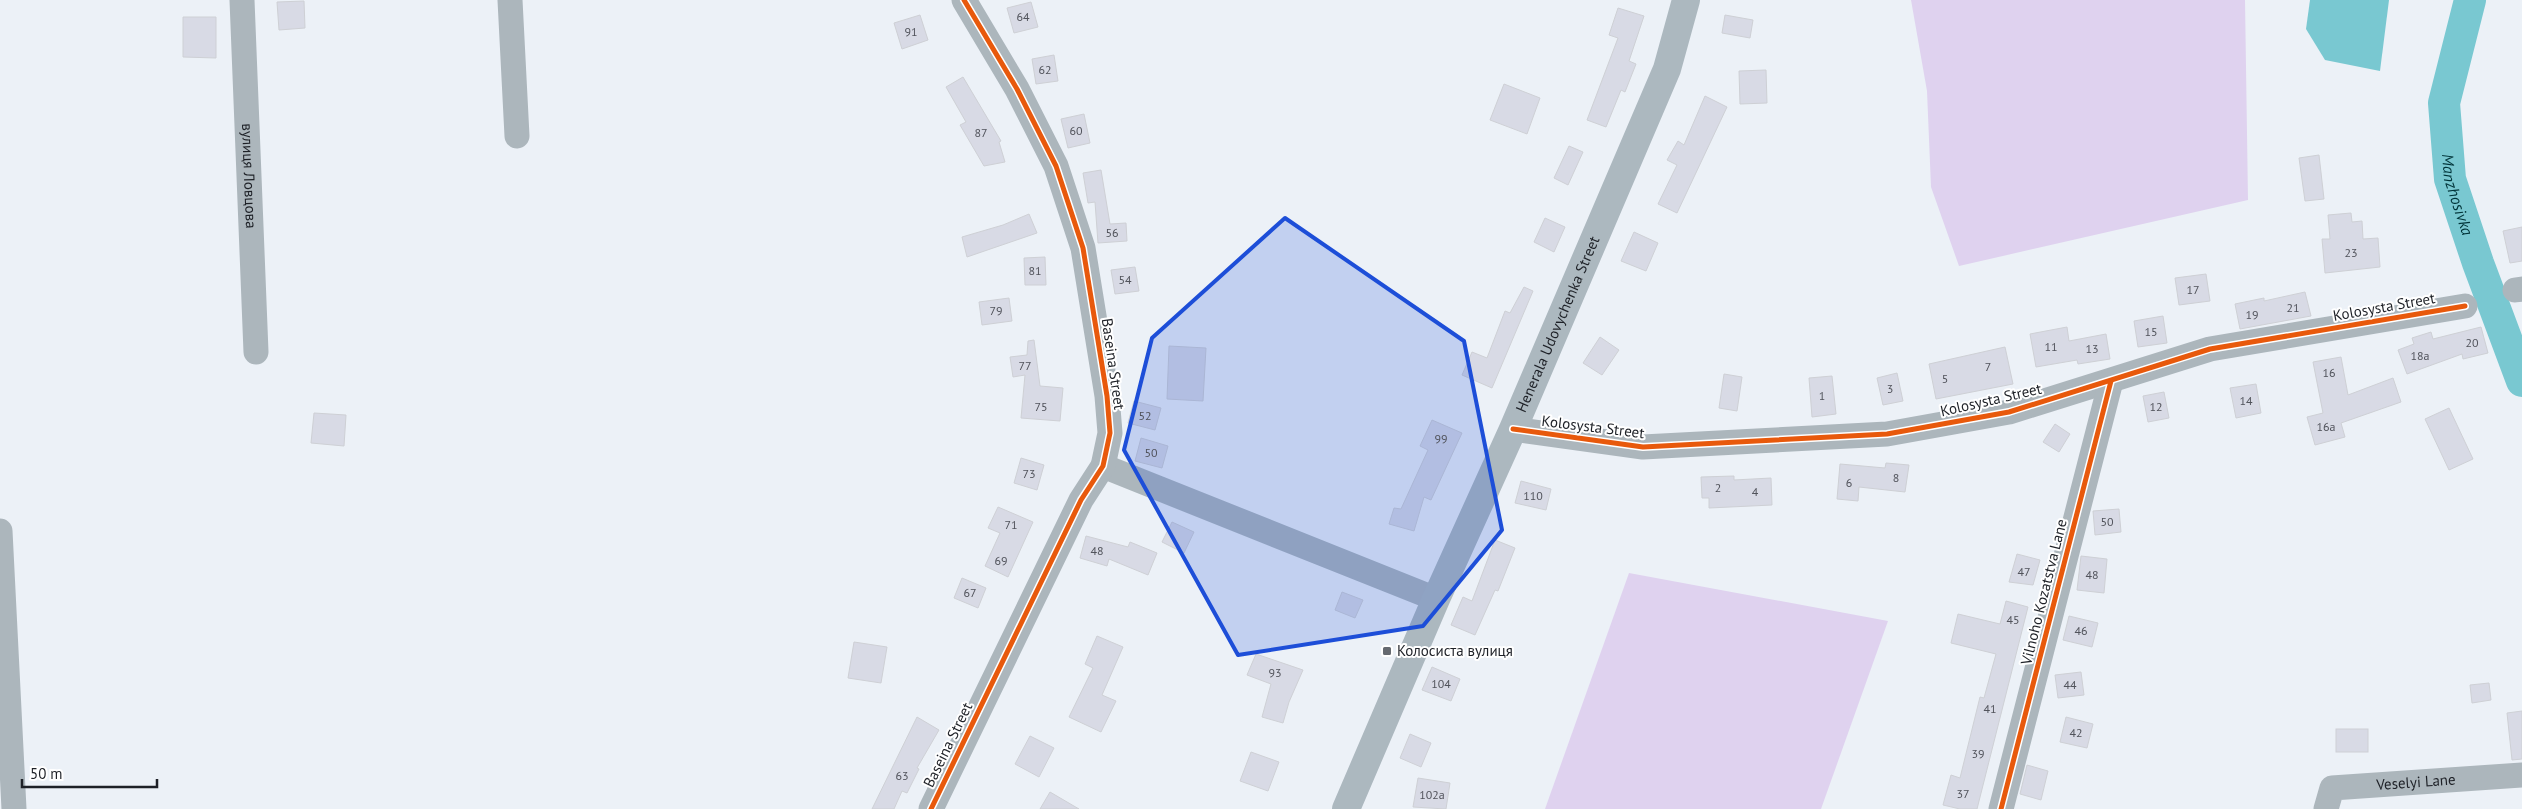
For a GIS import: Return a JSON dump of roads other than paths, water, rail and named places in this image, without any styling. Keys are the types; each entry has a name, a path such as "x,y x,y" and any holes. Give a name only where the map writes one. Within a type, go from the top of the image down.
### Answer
{"main road":[{"name":"Henerala Udovychenka Street","path":"1346,809 1436,598 1513,429 1667,69 1686,0"}],"street":[{"name":"вулиця Ловцова","path":"242,0 256,352"},
{"path":"510,0 517,136"},
{"name":"Baseina Street","path":"931,809 1081,500 1102,466 1110,433 1107,396 1083,248 1056,166 1016,89 964,0"},
{"name":"Kolosysta Street","path":"1513,429 1643,447 1887,434 2009,412 2210,349 2465,306"},
{"name":"Vilnoho Kozatstva Lane","path":"2001,809 2110,381"},
{"path":"1102,466 1436,598"},
{"path":"0,532 14,809"},
{"name":"Veselyi Lane","path":"2326,809 2332,788 2522,775"}],"water":[{"path":"2310,0 2389,0 2380,71 2325,60 2306,29"}],"waterway":[{"name":"Manzhosivka","path":"2470,0 2444,103 2450,179 2478,263 2522,381"}],"place":[{"name":"Колосиста вулиця","path":"1387,651"}]}
